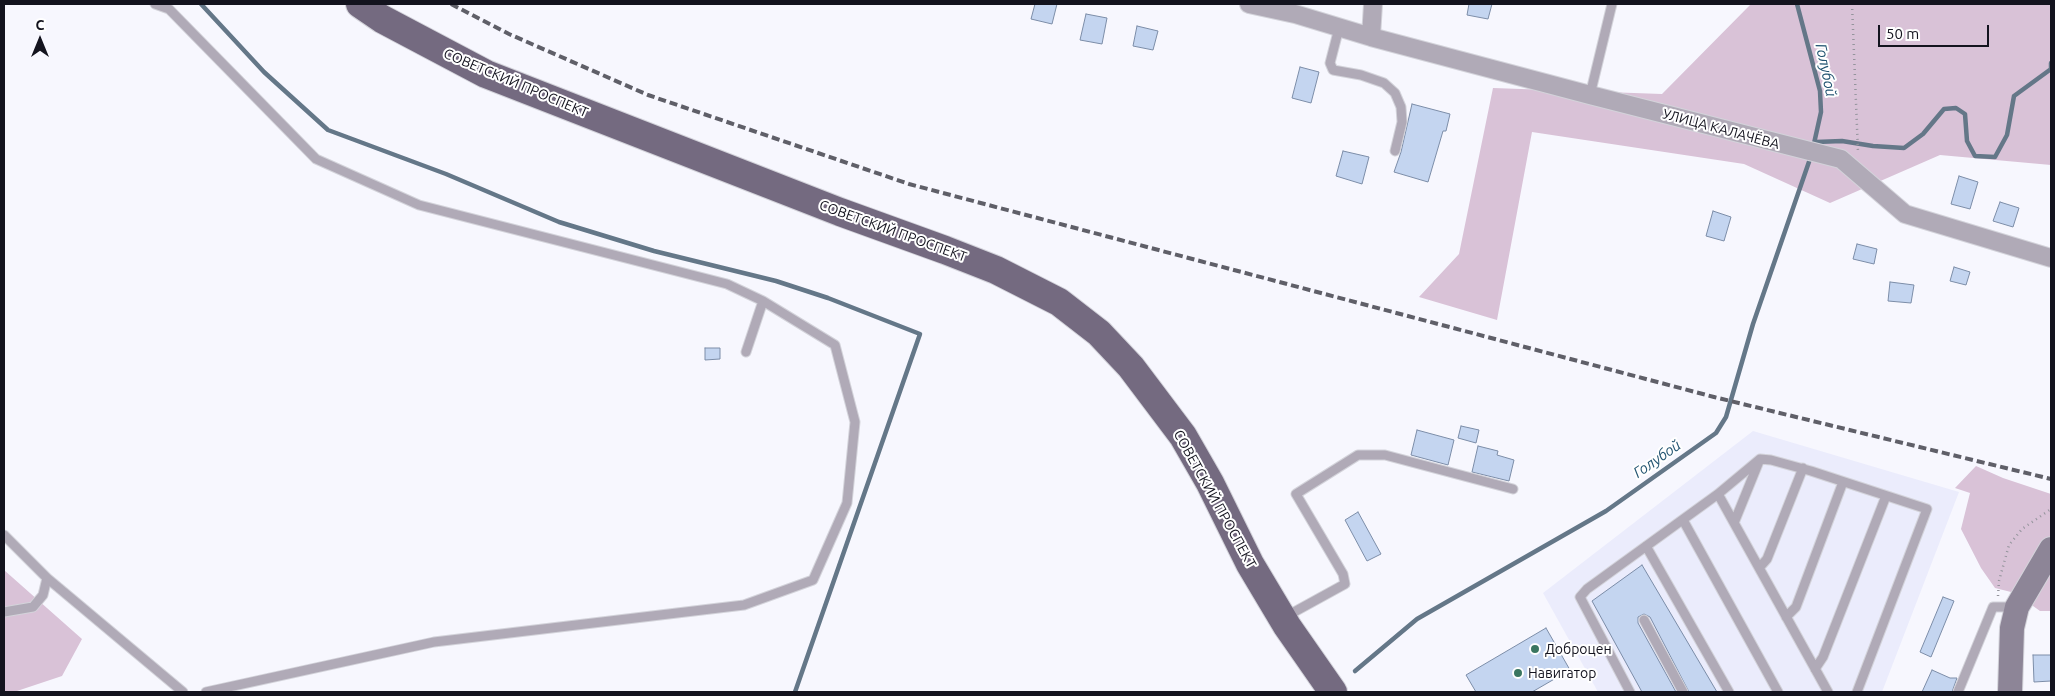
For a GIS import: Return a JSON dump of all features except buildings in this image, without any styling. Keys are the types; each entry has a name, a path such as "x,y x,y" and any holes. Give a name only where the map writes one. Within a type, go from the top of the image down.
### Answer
{"main road":[{"name":"СОВЕТСКИЙ ПРОСПЕКТ","path":"360,4 391,24 486,74 831,208 962,256 996,270 1058,302 1099,333 1131,367 1177,429 1210,484 1250,564 1285,622 1333,692"},
{"path":"2010,692 2012,628 2007,606 2051,549"},
{"name":"СОВЕТСКИЙ ПРОСПЕКТ","path":"1285,622 1320,692"}],"street":[{"name":"УЛИЦА КАЛАЧЁВА","path":"1249,4 1295,14 1371,37 1842,159 1905,214 2051,258"},
{"path":"1371,37 1373,4"}],"lane":[{"path":"155,4 169,9 316,159 419,204 727,284 763,301 835,345 856,422 847,503 812,580 744,606 434,642 206,692"},
{"path":"1590,95 1612,4"},
{"path":"1339,28 1330,62 1333,70 1361,75 1384,83 1395,93 1401,107 1402,122 1395,151"},
{"path":"746,352 763,301"},
{"path":"1285,622 1345,584 1342,574 1296,494 1358,455 1385,455 1513,489"},
{"path":"1760,459 1803,468 1927,509 1857,692"},
{"path":"1630,692 1580,597 1587,589 1718,494 1760,459"},
{"path":"1734,523 1760,459"},
{"path":"1759,568 1767,559 1803,468"},
{"path":"1786,617 1796,607 1843,482"},
{"path":"1718,494 1828,692"},
{"path":"1815,669 1824,656 1886,496"},
{"path":"1683,520 1778,692"},
{"path":"4,536 47,578 183,692"},
{"path":"1646,546 1729,692"},
{"path":"4,612 33,608 44,595 47,578"},
{"path":"1958,692 1993,607 2007,606"},
{"path":"1644,620 1683,692"}],"path":[{"path":"1852,4 1859,175"},
{"path":"2007,606 1999,581 2009,545 2022,529 2051,509"}],"shaded area":[{"path":"1751,4 2051,4 2051,165 1940,155 1830,203 1744,164 1532,132 1497,320 1419,297 1459,254 1493,88 1662,94"},
{"path":"1753,431 1959,492 1882,692 1598,692 1543,593"},
{"path":"1976,466 2003,478 2051,494 2051,611 2040,611 2015,593 1995,588 1981,568 1961,529 1970,493 1955,488"},
{"path":"4,570 82,639 62,676 14,692 4,692"}],"waterway":[{"path":"201,4 264,72 328,130 446,174 559,222 654,251 776,281 828,298 920,334 795,692"},
{"name":"Голубой","path":"1797,4 1820,91 1821,112 1813,148"},
{"name":"Голубой","path":"1816,142 1842,141 1904,148 1923,134 1944,109 1956,108 1965,114 1967,141 1975,156 1995,157 2007,135 2014,96 2051,69 2051,63"},
{"name":"Голубой","path":"1355,671 1417,619 1606,511 1716,433 1726,417 1753,324 1811,156"}],"railway":[{"path":"451,4 509,34 648,95 909,184 1714,397 2051,479"}],"place":[{"name":"Доброцен","path":"1535,649"},
{"name":"Навигатор","path":"1518,673"}]}
